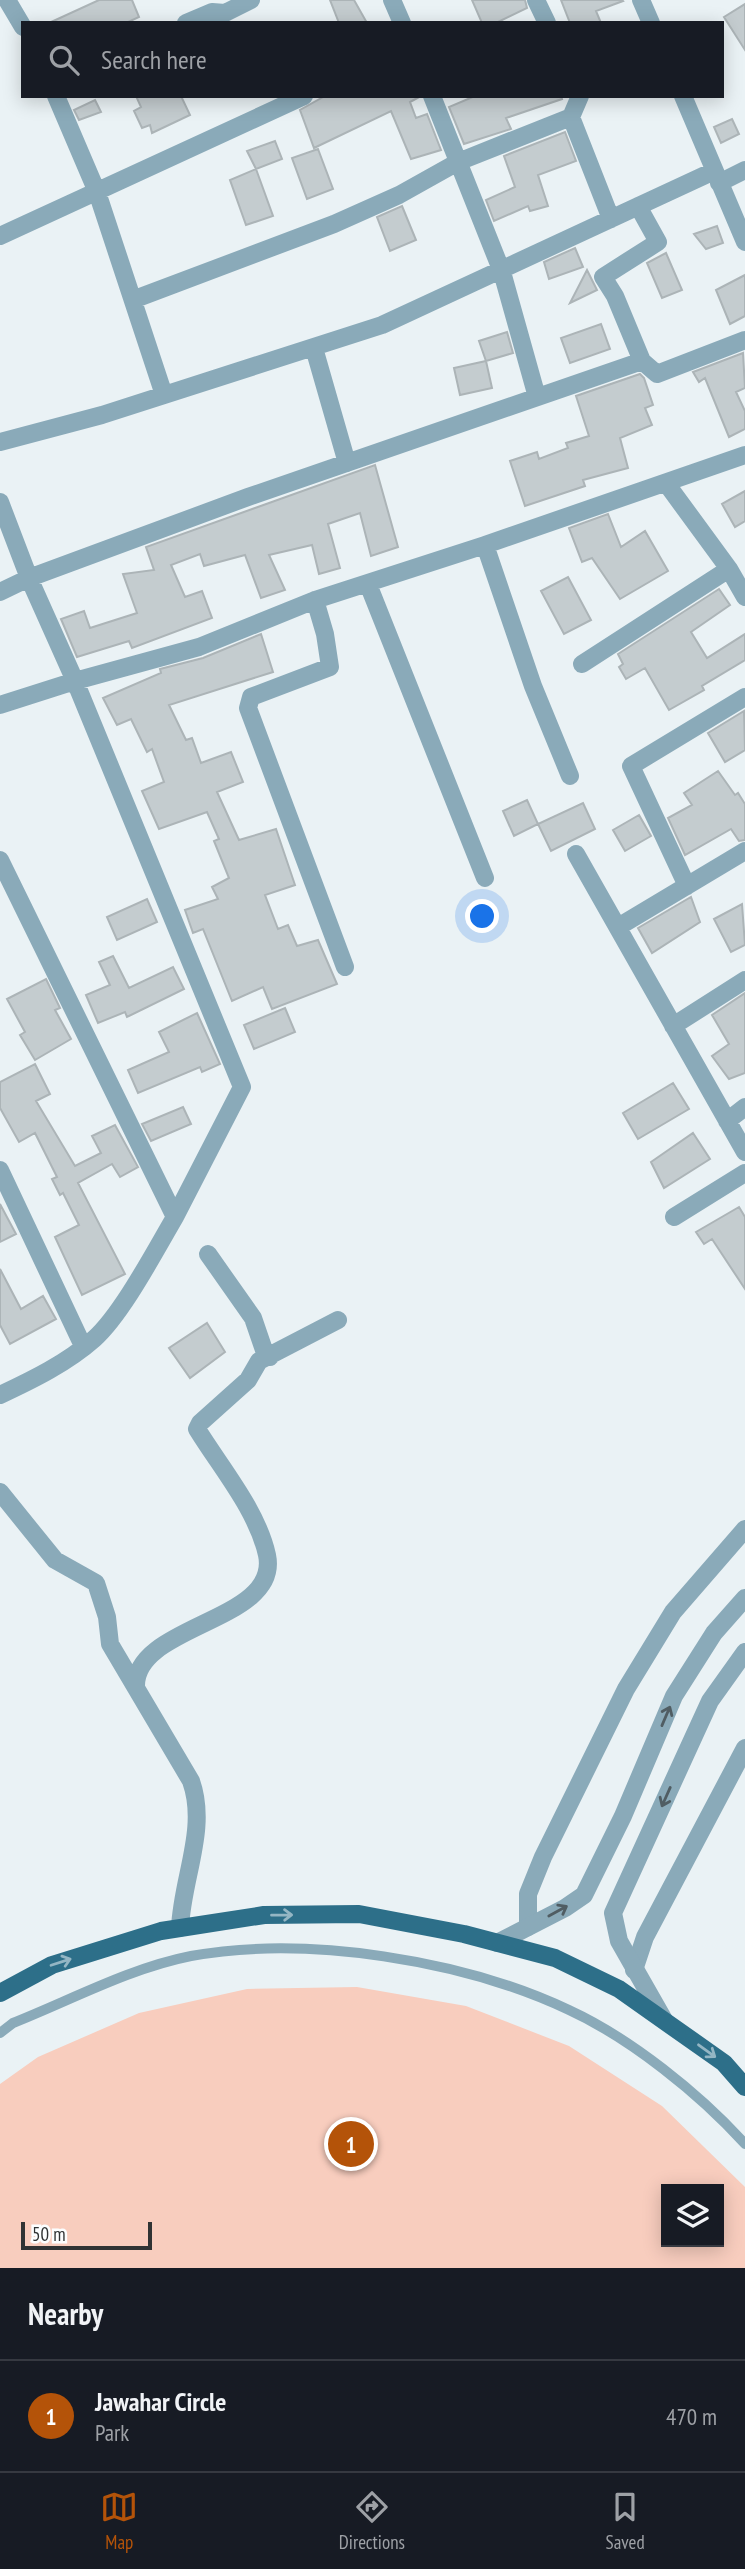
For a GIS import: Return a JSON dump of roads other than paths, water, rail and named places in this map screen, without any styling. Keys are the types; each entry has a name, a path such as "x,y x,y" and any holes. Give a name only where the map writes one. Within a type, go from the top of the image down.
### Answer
{"main road":[{"path":"0,1993 52,1965 161,1931 264,1915 359,1914 497,1942 555,1958 619,1989 724,2063 745,2087"}],"street":[{"path":"7,0 21,24"},
{"path":"192,21 212,12 225,13 251,0"},
{"path":"392,0 401,21"},
{"path":"536,0 546,21"},
{"path":"641,0 650,21"},
{"path":"57,98 97,192 135,299 164,395"},
{"path":"0,236 300,98"},
{"path":"433,98 502,272 537,397"},
{"path":"135,299 334,224 399,195 458,162 570,117 579,98"},
{"path":"684,98 745,242"},
{"path":"570,117 611,219"},
{"path":"0,442 102,415 382,325 502,272 638,206 717,177 745,170"},
{"path":"638,206 658,242 603,277 615,296 642,361 657,374 745,340"},
{"path":"314,348 347,463"},
{"path":"0,592 347,463 642,361"},
{"path":"0,705 199,647 315,600 745,456"},
{"path":"666,483 729,569 745,597"},
{"path":"0,502 29,579 75,681 242,1087 175,1217 131,1290 95,1339 34,1380 0,1395"},
{"path":"485,545 533,685 570,776"},
{"path":"582,664 729,569"},
{"path":"368,584 485,878"},
{"path":"315,600 325,634 330,667 262,691 251,697 248,708 345,967"},
{"path":"687,886 631,766 745,697"},
{"path":"618,927 745,851"},
{"path":"576,854 745,1152"},
{"path":"0,860 175,1217"},
{"path":"673,1026 745,980"},
{"path":"727,1121 745,1107"},
{"path":"0,1170 83,1346"},
{"path":"674,1217 745,1173"},
{"path":"208,1254 253,1318 266,1356 270,1357"},
{"path":"136,1686 136,1672 144,1660 179,1636 247,1600 260,1585 267,1569 267,1555 260,1534 197,1429 248,1380 259,1361 338,1320"},
{"path":"0,1492 55,1560 96,1583 107,1617 110,1644 181,1761 198,1802 196,1835 182,1897 180,1928"},
{"path":"528,1927 528,1894 543,1857 626,1689 673,1612 745,1529"},
{"path":"497,1942 584,1895 674,1696 713,1633 745,1598"},
{"path":"664,2020 620,1941 613,1913 709,1701 745,1652"},
{"path":"634,1970 645,1937 745,1748"}],"lane":[{"path":"0,2033 13,2024 149,1967 193,1956 312,1948 384,1958 491,1978 571,2010 662,2067 745,2144"}],"place":[{"name":"Jawahar Circle","path":"351,2144"}]}
